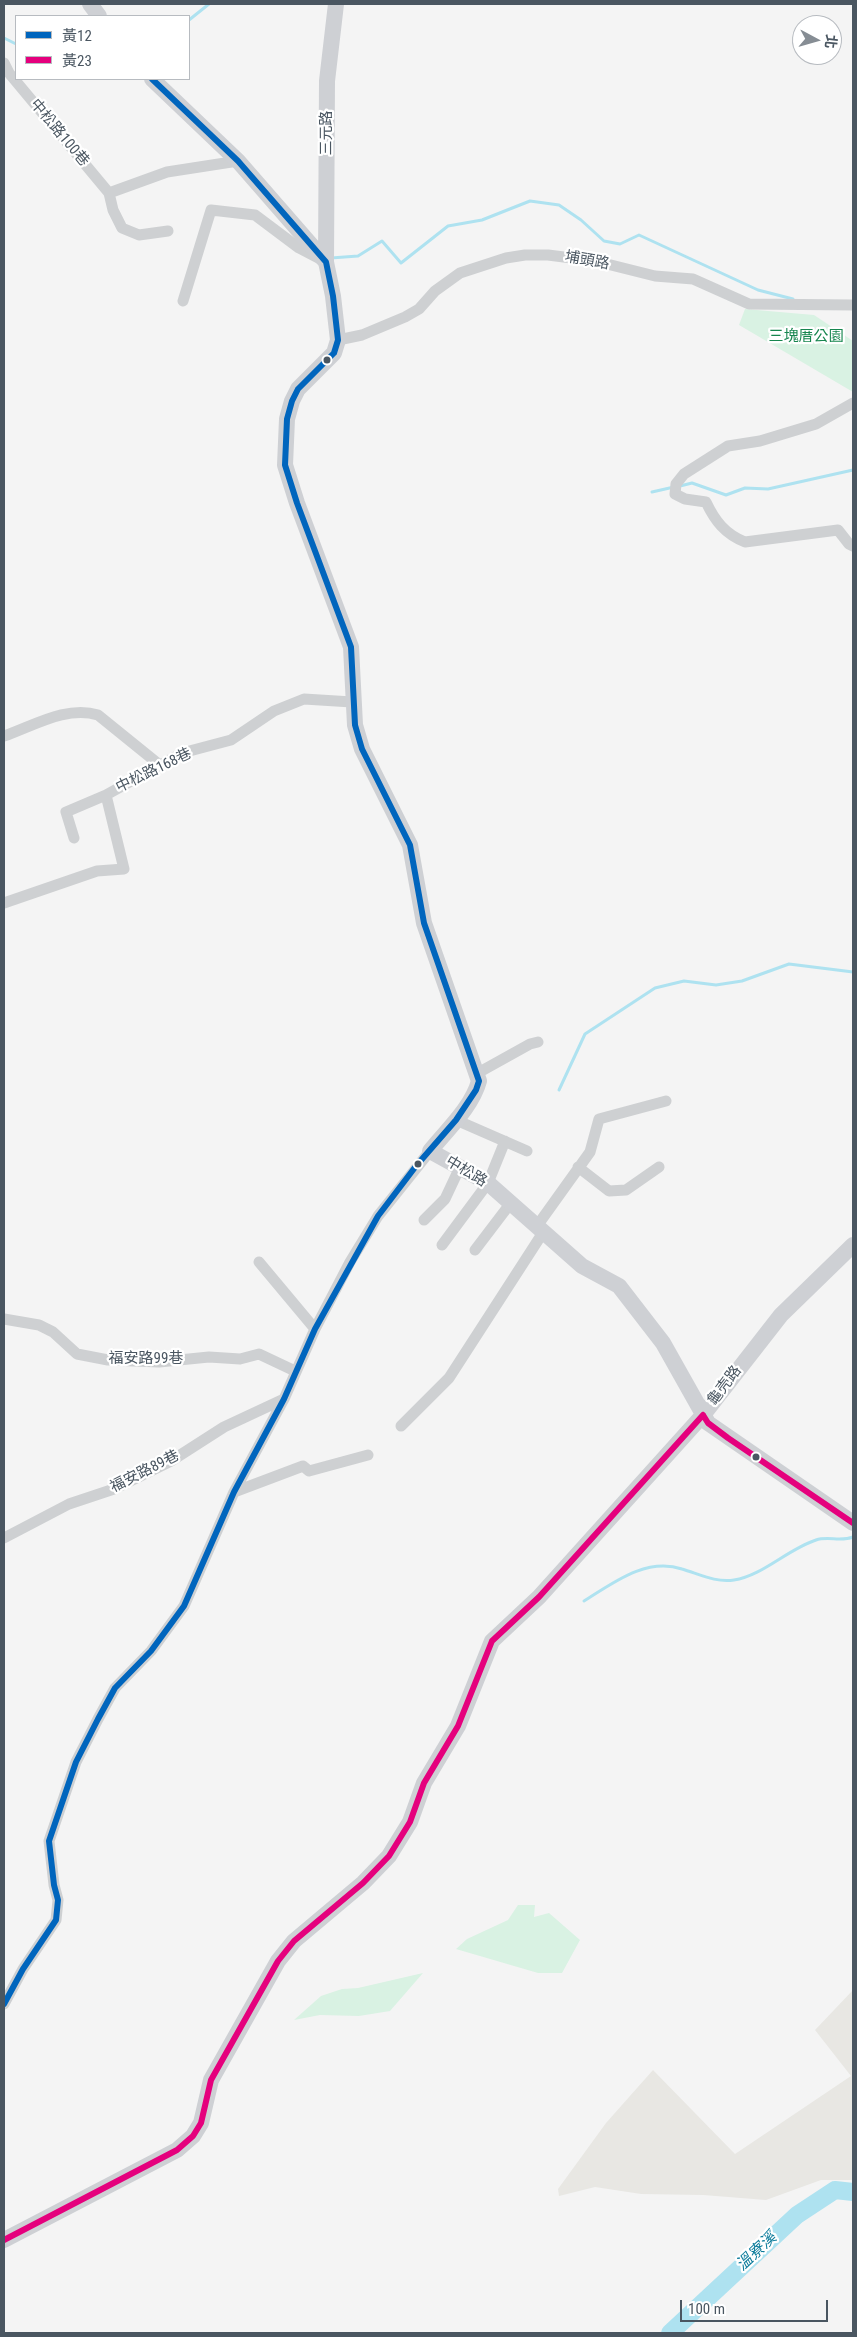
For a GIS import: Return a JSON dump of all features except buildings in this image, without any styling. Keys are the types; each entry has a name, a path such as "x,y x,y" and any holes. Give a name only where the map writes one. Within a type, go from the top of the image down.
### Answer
{"street":[{"path":"90,4 98,15"},
{"name":"三元路","path":"326,262 327,81 336,4"},
{"name":"中松路100巷","path":"5,71 109,193 112,210 122,228 139,235 168,231"},
{"path":"153,80 238,161 326,262 333,296 338,340"},
{"path":"109,193 167,172 238,161"},
{"path":"182,301 211,210 255,215 300,248 326,262"},
{"name":"埔頭路","path":"338,340 362,335 405,317 419,309 435,291 456,274 506,258 525,255 548,255 596,261 656,276 693,279 748,304 853,306"},
{"name":"中松路","path":"338,340 334,353 298,389 292,401 287,419 285,465 296,504 351,647 352,702 355,725 362,749 410,845 424,923 479,1081 476,1090 456,1120 430,1151 488,1183 582,1266 619,1286 663,1343 708,1423 853,1523"},
{"path":"853,403 816,424 760,441 728,446 684,474 676,484 675,494 706,502 715,520 723,530 745,542 838,530 849,544 853,546"},
{"name":"中松路168巷","path":"4,903 97,871 124,869 106,795 182,754 231,740 274,711 304,699 352,702"},
{"path":"4,736 72,712 86,711 98,715 161,766"},
{"path":"74,838 66,812 106,795"},
{"path":"476,1074 530,1044 538,1042"},
{"path":"401,1426 448,1378 578,1167 590,1152 599,1119 666,1101"},
{"path":"456,1120 527,1151"},
{"path":"442,1245 488,1183 505,1141"},
{"path":"4,2004 22,1969 56,1920 58,1900 54,1885 49,1841 76,1762 114,1688 151,1651 184,1606 234,1492 284,1399 315,1328 378,1216 430,1151"},
{"path":"424,1220 444,1199 460,1167"},
{"path":"578,1167 608,1191 626,1190 659,1167"},
{"path":"475,1250 510,1204"},
{"name":"龜壳路","path":"4,2240 177,2150 193,2136 201,2123 211,2080 278,1962 294,1941 363,1883 389,1856 410,1822 424,1784 458,1726 492,1641 550,1585 704,1415 780,1315 853,1245"},
{"path":"259,1262 315,1328"},
{"name":"福安路99巷","path":"4,1319 39,1325 53,1332 77,1354 108,1360 160,1362 209,1358 240,1359 259,1354 296,1371"},
{"name":"福安路89巷","path":"4,1538 69,1504 114,1489 171,1461 224,1427 284,1399"},
{"path":"234,1492 303,1466 309,1471 368,1455"}],"shaded area":[{"path":"853,1990 853,2180 821,2180 766,2200 703,2195 641,2194 595,2187 559,2196 558,2189 606,2123 653,2070 735,2154 851,2076 815,2030"}],"green space":[{"name":"三塊厝公園","path":"745,309 814,315 853,341 853,392 739,325"},
{"path":"518,1905 535,1905 534,1917 549,1913 580,1940 562,1973 538,1973 456,1949 467,1939 508,1920"},
{"path":"423,1973 390,2011 359,2016 320,2015 294,2020 321,1996 342,1989 358,1988"}],"waterway":[{"path":"190,19 209,4"},
{"path":"4,38 15,44"},
{"path":"331,258 358,256 382,241 401,263 448,226 482,220 530,201 559,205 581,220 604,241 620,244 639,235 758,290 793,299"},
{"path":"680,486 692,483 726,495 745,488 768,489 853,470"},
{"path":"652,492 674,487"},
{"path":"559,1090 585,1034 655,988 684,981 716,985 742,981 789,964 853,972"},
{"path":"584,1601 618,1580 643,1569 669,1566 714,1579 734,1580 755,1573 795,1549 816,1540 853,1537"},
{"name":"溫寮溪","path":"670,2333 797,2215 835,2190 853,2192"}],"transit line":[{"name":"黃12","path":"4,2004 23,1969 56,1920 58,1900 54,1885 49,1841 76,1762 98,1719 115,1688 151,1651 184,1606 234,1492 284,1399 315,1329 378,1216 416,1166 456,1120 476,1090 479,1081 424,923 410,845 362,749 355,725 351,647 297,503 285,465 287,419 292,401 298,389 334,353 338,340 333,296 326,262 238,161 153,80"},
{"name":"黃23","path":"703,1415 708,1423 728,1438 853,1523"},
{"name":"黃23","path":"4,2240 177,2150 193,2136 201,2123 211,2080 278,1961 294,1941 363,1883 389,1856 410,1822 424,1783 458,1726 492,1641 539,1597 703,1415"}]}
